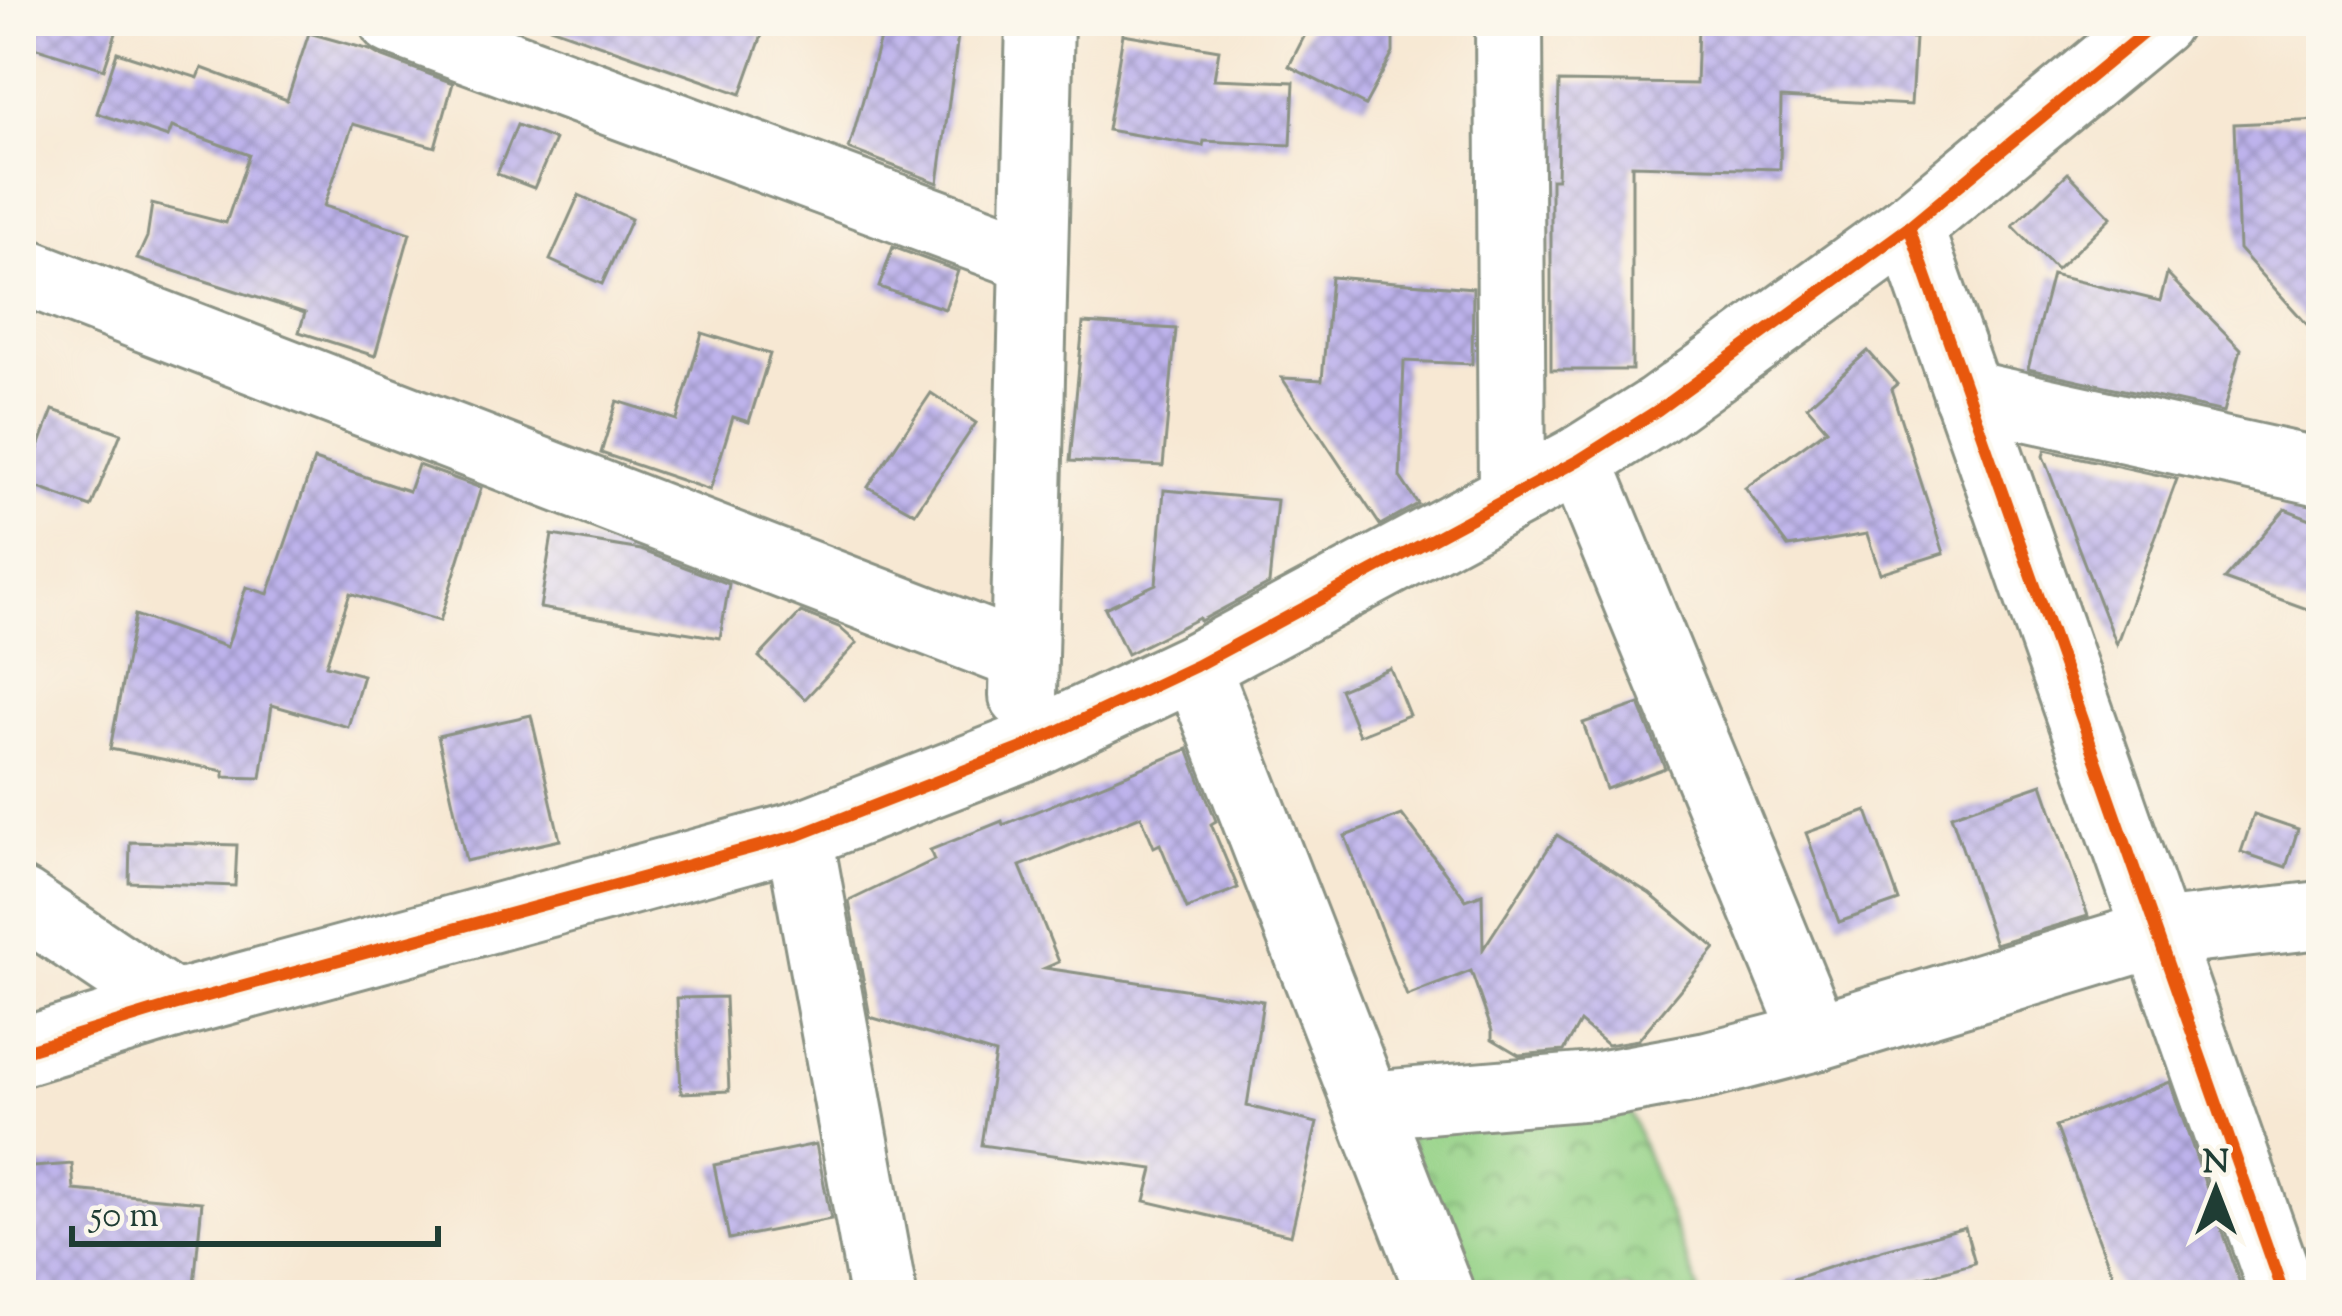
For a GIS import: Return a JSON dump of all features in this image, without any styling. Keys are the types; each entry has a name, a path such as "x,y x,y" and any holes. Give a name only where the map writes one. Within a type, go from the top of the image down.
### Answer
{"street":[{"path":"393,21 1034,260"},
{"path":"1022,748 1040,21"},
{"path":"1509,21 1512,495"},
{"path":"21,1052 174,1005 799,835 1022,748 1196,666 1580,460 1658,410 1909,227 2158,21"},
{"path":"1909,227 2284,1295"},
{"path":"21,271 1024,658"},
{"path":"1967,394 2321,472"},
{"path":"1580,460 1816,1036"},
{"path":"1196,666 1441,1295"},
{"path":"799,835 883,1295"},
{"path":"21,902 174,1005"},
{"path":"1368,1105 1593,1086 1708,1065 2156,934 2321,914"}],"green space":[{"path":"1622,1091 1699,1292 1633,1295 1628,1287 1603,1295 1449,1295 1401,1103"}],"building":[{"path":"21,21 120,21 104,69 21,43"},
{"path":"551,21 767,21 741,94 550,27"},
{"path":"885,21 960,21 938,183 849,149"},
{"path":"1312,21 1393,21 1393,53 1365,105 1289,66"},
{"path":"1698,26 1915,38 1911,105 1781,98 1780,169 1632,165 1632,370 1551,370 1551,179 1557,179 1559,82 1696,84"},
{"path":"309,33 370,50 453,83 435,147 353,124 324,206 410,233 375,356 299,332 305,313 137,259 147,237 152,204 226,223 249,155 172,127 168,137 97,113 117,52 198,78 202,68 287,100"},
{"path":"1123,34 1219,50 1214,79 1294,82 1291,145 1204,141 1203,146 1107,130"},
{"path":"2321,120 2321,340 2239,249 2234,124"},
{"path":"517,125 555,140 534,188 497,174"},
{"path":"2068,173 2111,217 2056,270 2013,226"},
{"path":"579,195 631,219 602,284 550,260"},
{"path":"893,247 958,271 945,309 879,287"},
{"path":"2167,274 2241,349 2224,412 2028,369 2052,275 2160,301"},
{"path":"1331,277 1473,288 1472,364 1404,361 1400,477 1418,504 1380,525 1282,378 1322,380"},
{"path":"1083,323 1176,329 1163,466 1070,461"},
{"path":"702,333 770,354 749,422 733,417 710,490 601,453 617,401 677,420"},
{"path":"1868,351 1897,384 1891,389 1944,553 1880,573 1867,534 1788,547 1745,488 1827,429 1807,406"},
{"path":"931,393 976,423 915,513 868,487"},
{"path":"53,410 121,433 91,507 25,483"},
{"path":"2045,450 2177,479 2116,645 2043,456"},
{"path":"314,460 409,491 418,465 481,488 440,621 350,593 326,665 363,675 348,727 272,705 261,778 224,777 224,771 110,749 135,615 227,647 246,587 268,594"},
{"path":"1164,490 1277,500 1269,584 1127,654 1105,608 1156,584"},
{"path":"2285,509 2321,523 2321,614 2224,579"},
{"path":"552,535 641,550 729,584 720,638 540,608"},
{"path":"801,612 839,627 857,643 805,699 759,657"},
{"path":"1390,668 1409,715 1359,735 1340,689"},
{"path":"1639,704 1665,768 1606,789 1583,723"},
{"path":"531,715 560,840 466,861 438,736"},
{"path":"1188,749 1216,821 1211,824 1238,888 1187,909 1160,844 1154,847 1141,816 1020,866 1059,962 1045,968 1263,1001 1247,1106 1317,1123 1291,1235 1145,1201 1153,1169 981,1145 995,1054 870,1017 849,901 934,860 930,850"},
{"path":"2042,784 2088,916 1995,944 1951,815"},
{"path":"1867,811 1899,901 1839,922 1806,833"},
{"path":"2254,814 2298,829 2286,867 2241,852"},
{"path":"1402,815 1466,900 1482,894 1483,949 1557,835 1650,894 1715,948 1638,1040 1607,1045 1580,1022 1564,1051 1519,1055 1492,1039 1471,971 1407,996 1345,836"},
{"path":"130,842 237,845 235,886 129,882"},
{"path":"725,997 729,1091 681,1093 677,998"},
{"path":"2170,1082 2244,1295 2120,1295 2056,1126"},
{"path":"816,1144 831,1219 729,1239 714,1165"},
{"path":"72,1164 74,1190 202,1202 193,1295 21,1295 21,1168"},
{"path":"1965,1227 1975,1263 1858,1295 1788,1295 1784,1282"}],"cycle path":[{"path":"21,1052 174,1005 799,835 1022,748 1196,666 1579,460 1658,410 1909,227 2158,21"},
{"path":"1909,227 2284,1295"}]}
